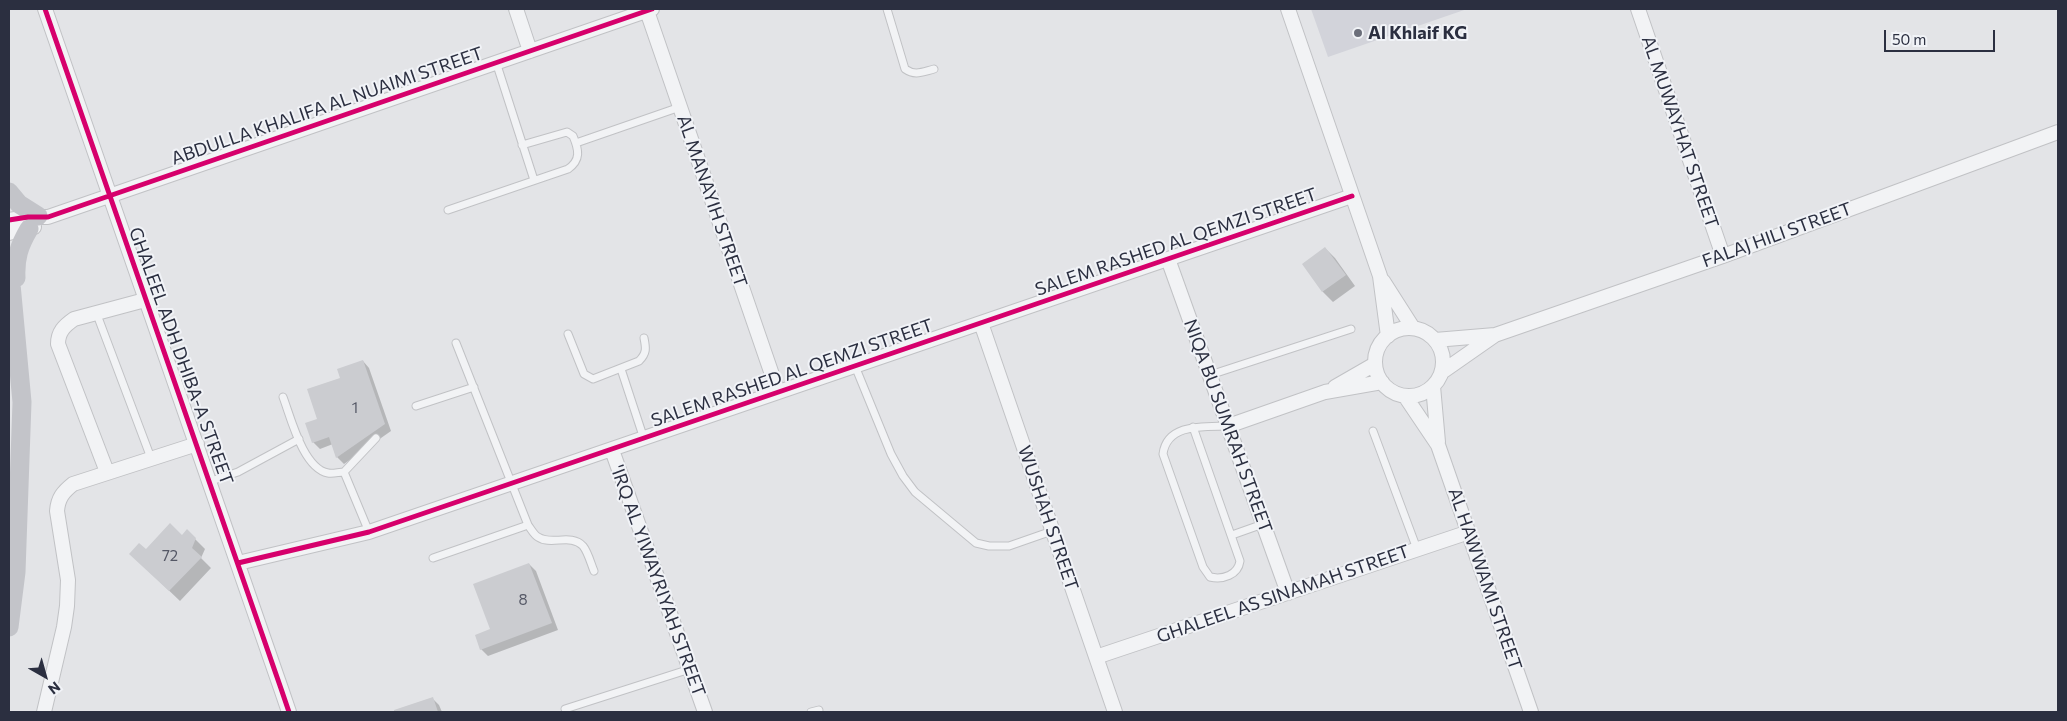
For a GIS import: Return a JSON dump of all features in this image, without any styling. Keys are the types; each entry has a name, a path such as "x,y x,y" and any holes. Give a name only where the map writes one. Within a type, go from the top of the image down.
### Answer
{"main road":[{"path":"9,192 38,221 19,247 16,258 17,290 13,308"},
{"path":"9,263 21,375 22,426 16,572 9,627"}],"street":[{"name":"GHALEEL ADH DHIBA-A STREET","path":"45,9 145,300 211,481 289,712"},
{"path":"516,9 530,51"},
{"path":"1288,9 1380,276 1388,336"},
{"name":"AL MUWAYHAT STREET","path":"1638,9 1723,256"},
{"name":"ABDULLA KHALIFA AL NUAIMI STREET","path":"9,233 38,221 649,10"},
{"name":"AL MANAYIH STREET","path":"649,10 680,107 778,392"},
{"name":"FALAJ HILI STREET","path":"1436,340 1495,335 1723,256 2058,132"},
{"name":"SALEM RASHED AL QEMZI STREET","path":"238,562 369,532 1352,196"},
{"name":"ABDULLA KHALIFA AL NUAIMI STREET","path":"9,220 38,221"},
{"name":"NIQA BU SUMRAH STREET","path":"1168,259 1288,593"},
{"path":"1380,276 1413,328"},
{"path":"107,472 58,344 58,336 64,326 74,319 145,300"},
{"name":"WUSHAH STREET","path":"981,323 1115,712"},
{"path":"1413,328 1422,330 1436,340 1441,350 1442,372 1433,386 1420,394 1406,396 1392,392 1382,382 1377,374 1376,364 1378,348 1388,336 1400,330 1413,328"},
{"name":"FALAJ HILI STREET","path":"1442,372 1495,335"},
{"path":"1325,392 1376,364"},
{"path":"1228,426 1325,392 1382,382"},
{"name":"AL HAWWAMI STREET","path":"1433,386 1438,445"},
{"name":"AL HAWWAMI STREET","path":"1406,396 1438,445 1531,712"},
{"path":"44,712 67,606 68,580 57,511 58,501 64,491 73,484 197,444"},
{"name":"'IRQ AL YIWAYRIYAH STREET","path":"612,450 705,712"},
{"name":"GHALEEL AS SINAMAH STREET","path":"1096,657 1469,532"}],"lane":[{"path":"887,9 905,69 911,73 918,74 934,69"},
{"path":"496,62 534,180"},
{"path":"576,143 680,107"},
{"path":"448,210 568,170 576,164 579,155 573,136 566,132 522,145"},
{"path":"95,312 151,458"},
{"path":"1210,375 1350,329"},
{"path":"568,334 584,374 588,378 593,379 639,361 645,355 644,338"},
{"path":"456,344 528,525 537,537 545,540 570,540 578,542 584,547 594,571"},
{"path":"855,366 869,403 903,476 915,492 976,543 989,546 1009,546 1052,531"},
{"path":"621,369 644,438"},
{"path":"416,406 474,387"},
{"path":"283,397 303,452 313,464 327,473 344,472 376,438"},
{"path":"1192,428 1239,554 1239,568 1234,573 1218,579 1210,577 1202,567 1163,454 1164,445 1170,437 1192,428 1228,426"},
{"path":"1373,431 1417,549"},
{"path":"211,481 238,472 299,439"},
{"path":"344,472 369,532"},
{"path":"1232,536 1263,524"},
{"path":"433,558 528,525"},
{"path":"565,709 690,669"},
{"path":"811,712 819,710"}],"shaded area":[{"name":"Al Khlaif KG","path":"1311,9 1467,9 1328,57"}],"building":[{"path":"1325,247 1346,275 1322,292 1302,264"},
{"path":"363,360 385,424 336,458 329,437 312,443 305,423 317,419 307,389 340,378 337,369"},
{"path":"170,523 182,535 187,529 196,538 192,548 202,557 169,591 129,554 139,543 146,549"},
{"path":"529,563 552,623 480,650 475,635 490,629 473,584"},
{"path":"433,697 438,712 394,712 394,710"}],"cycle path":[{"path":"45,9 289,712"},
{"path":"9,220 28,217 48,217 652,9"},
{"path":"238,563 369,532 1352,196"}],"place":[{"name":"Al Khlaif KG","path":"1358,33"}]}
